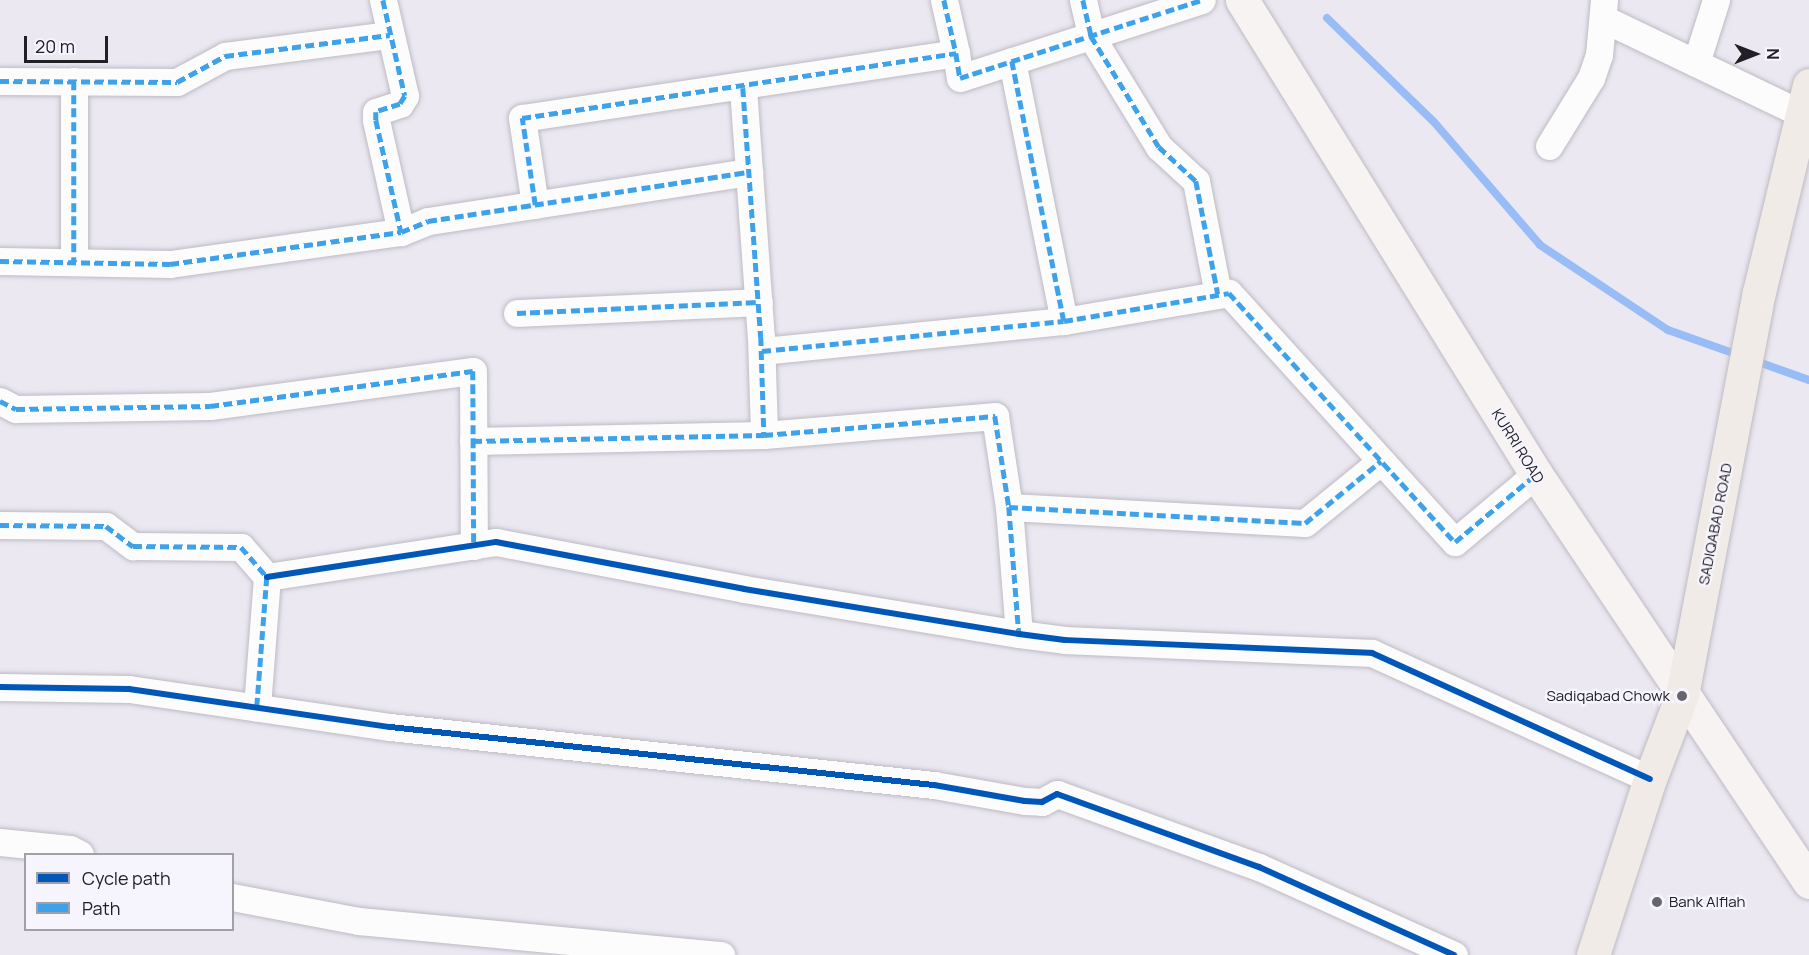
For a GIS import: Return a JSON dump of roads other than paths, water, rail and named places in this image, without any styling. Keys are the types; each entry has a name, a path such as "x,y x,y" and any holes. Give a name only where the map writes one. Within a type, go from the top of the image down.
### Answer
{"main road":[{"name":"KURRI ROAD","path":"1242,0 1536,474 1809,882"},
{"name":"SADIQABAD ROAD","path":"1593,955 1650,778 1682,695 1759,292 1806,99"}],"street":[{"path":"383,0 404,101 376,112 375,120 402,232"},
{"path":"944,0 960,78 1202,0"},
{"path":"1083,0 1091,36 1159,147 1196,181 1218,294"},
{"path":"1696,63 1716,0"},
{"path":"1549,146 1591,78 1599,55 1604,10 1696,63 1806,99"},
{"path":"0,81 177,82 225,56 390,35"},
{"path":"536,204 522,118 743,88 956,53"},
{"path":"1012,61 1064,321"},
{"path":"74,81 74,261"},
{"path":"743,88 762,351 764,435"},
{"path":"0,261 170,264 402,232 428,221 749,172"},
{"path":"762,351 1064,321 1229,292 1455,542 1536,474"},
{"path":"517,313 759,302"},
{"path":"0,401 16,408 210,406 473,370 474,546"},
{"path":"473,441 764,435 995,416 1009,507 1019,634"},
{"path":"1009,507 1305,523 1381,461"},
{"path":"0,525 106,526 133,546 241,547 267,577 257,708"},
{"path":"267,577 496,542 744,589 1065,640 1372,653 1650,778"},
{"path":"0,687 129,688 390,727 934,785 1025,801 1042,802 1057,794 1259,867 1454,955"},
{"path":"0,842 70,849 77,853"},
{"path":"234,897 359,921 721,955"}],"waterway":[{"path":"1327,18 1434,122 1540,245 1668,330 1741,356"},
{"path":"1753,360 1809,380"}],"place":[{"name":"Sadiqabad Chowk","path":"1682,696"},
{"name":"Bank Alflah","path":"1657,902"}]}
